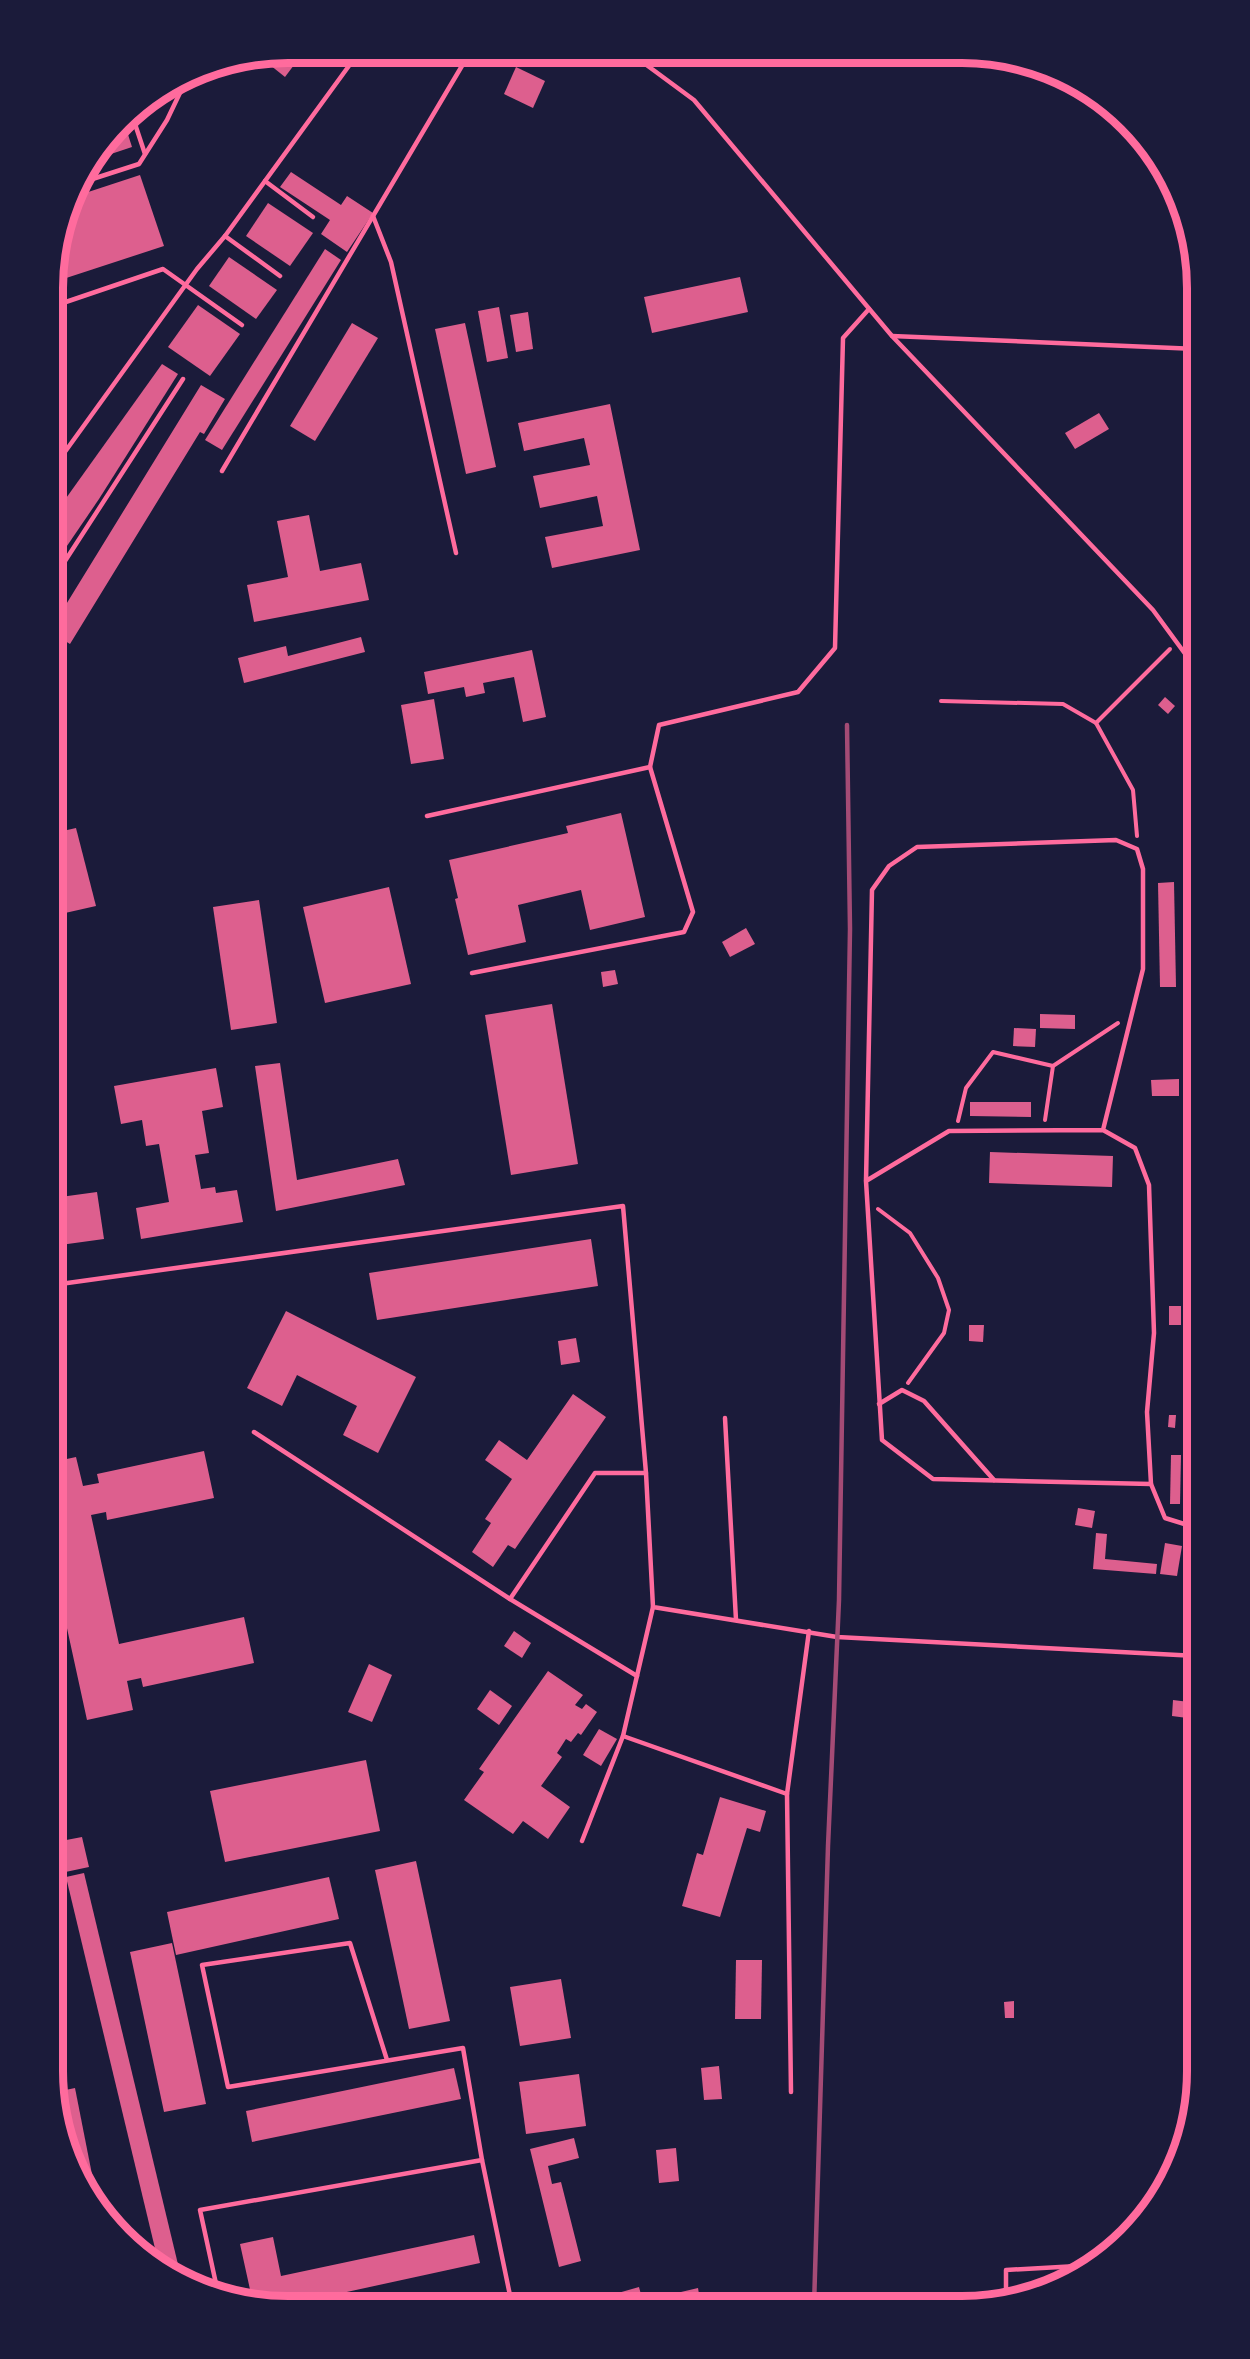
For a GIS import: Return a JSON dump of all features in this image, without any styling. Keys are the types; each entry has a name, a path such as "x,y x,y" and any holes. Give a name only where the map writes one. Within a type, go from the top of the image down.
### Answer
{"lane":[{"path":"63,455 185,286 225,236 353,63"},
{"path":"222,471 464,63"},
{"path":"644,63 694,100 892,336 1153,610 1187,656"},
{"path":"90,180 139,164 167,120 182,89"},
{"path":"135,124 145,154"},
{"path":"265,181 313,217"},
{"path":"373,216 391,262 456,553"},
{"path":"225,236 280,276"},
{"path":"63,303 163,269 242,325"},
{"path":"472,973 684,932 693,912 650,767 659,725 798,692 836,648 843,338 869,309"},
{"path":"892,336 1187,349"},
{"path":"63,564 183,379"},
{"path":"427,816 650,767"},
{"path":"1103,1130 1143,969 1143,868 1137,849 1116,840 917,847 889,866 872,890 866,1181 882,1440 933,1479 1151,1484"},
{"path":"866,1181 949,1131 1103,1130 1135,1148 1149,1185 1154,1333 1147,1412 1151,1484 1165,1518 1187,1525"},
{"path":"63,1285 623,1206 646,1473 653,1607 623,1736 582,1841"},
{"path":"879,1404 902,1390 924,1401 994,1480"},
{"path":"725,1418 736,1620"},
{"path":"254,1432 510,1599 637,1676"},
{"path":"510,1599 595,1473 646,1473"},
{"path":"653,1607 837,1637 1187,1655"},
{"path":"791,2092 787,1794 809,1631"},
{"path":"623,1736 787,1794"},
{"path":"387,2060 350,1942 202,1965 228,2087 463,2048 482,2160 510,2296"},
{"path":"216,2284 200,2210 482,2160"},
{"path":"1006,2292 1006,2270 1075,2266"}],"path":[{"path":"1096,723 1177,642"},
{"path":"941,701 1063,704 1096,723 1133,790 1137,849"},
{"path":"955,1131 966,1088 993,1052 1053,1066 1132,1014"},
{"path":"1044,1130 1053,1066"},
{"path":"867,1200 910,1233 939,1278 949,1310 944,1333 902,1390"}],"building":[{"path":"273,63 296,63 285,77 270,65"},
{"path":"516,67 545,81 533,108 504,94"},
{"path":"127,131 132,147 106,156"},
{"path":"291,172 341,205 347,196 373,213 347,252 321,234 330,220 280,187"},
{"path":"140,175 164,246 63,279 67,244 84,194"},
{"path":"268,203 313,233 290,266 246,236"},
{"path":"325,249 341,260 222,450 205,440"},
{"path":"229,257 277,290 256,319 209,286"},
{"path":"740,277 748,312 652,333 644,297"},
{"path":"198,305 240,334 210,376 168,347"},
{"path":"499,307 508,358 487,362 478,311"},
{"path":"528,312 533,349 516,352 510,315"},
{"path":"352,323 378,338 315,441 290,426"},
{"path":"465,323 496,467 466,474 435,329"},
{"path":"162,364 178,374 63,552 63,502"},
{"path":"201,385 225,399 204,434 200,432 70,644 63,640 63,609"},
{"path":"610,404 640,550 552,568 545,537 603,526 597,496 540,508 533,476 590,465 584,438 524,451 518,423"},
{"path":"1099,413 1109,429 1075,449 1065,433"},
{"path":"309,515 320,571 361,563 369,600 254,622 247,585 288,577 277,521"},
{"path":"361,637 365,652 244,683 238,658 286,646 288,656"},
{"path":"532,650 546,717 523,722 514,677 483,683 485,693 466,697 464,687 428,694 424,672"},
{"path":"1165,697 1175,706 1168,714 1158,705"},
{"path":"434,699 444,759 411,764 401,705"},
{"path":"621,813 645,917 590,930 581,890 518,905 526,942 468,955 449,860 568,833 566,826"},
{"path":"76,828 96,906 65,913 63,905 63,831"},
{"path":"1174,882 1176,987 1160,987 1158,883"},
{"path":"389,887 411,984 325,1003 303,907"},
{"path":"259,900 277,1023 231,1030 213,907"},
{"path":"746,928 755,944 730,957 722,942"},
{"path":"615,970 618,984 603,987 601,972"},
{"path":"552,1004 578,1164 511,1175 485,1015"},
{"path":"1040,1014 1075,1015 1075,1029 1040,1028"},
{"path":"1014,1028 1036,1029 1035,1047 1013,1046"},
{"path":"280,1063 297,1180 398,1159 405,1185 276,1211 255,1066"},
{"path":"216,1068 223,1107 202,1111 209,1153 195,1155 201,1189 215,1187 216,1193 237,1190 243,1222 141,1239 136,1208 169,1202 159,1144 146,1146 142,1120 121,1124 114,1086"},
{"path":"1179,1079 1179,1096 1152,1096 1151,1080"},
{"path":"970,1102 1031,1102 1031,1117 970,1116"},
{"path":"990,1152 1113,1156 1112,1187 989,1183"},
{"path":"97,1192 104,1239 63,1245 63,1197"},
{"path":"591,1239 598,1286 377,1320 369,1273"},
{"path":"1169,1306 1181,1306 1181,1325 1169,1325"},
{"path":"286,1311 416,1377 378,1453 343,1435 357,1406 297,1375 282,1406 247,1388"},
{"path":"969,1325 984,1325 983,1342 969,1341"},
{"path":"576,1338 580,1362 561,1365 558,1341"},
{"path":"573,1394 606,1417 515,1549 508,1545 493,1567 472,1552 491,1523 485,1519 512,1479 485,1460 499,1440 527,1460"},
{"path":"1169,1415 1176,1415 1175,1428 1168,1427"},
{"path":"204,1451 214,1498 107,1520 106,1512 91,1515 119,1644 244,1617 254,1663 143,1687 141,1678 127,1681 133,1710 87,1720 63,1610 63,1460 76,1457 83,1486 99,1483 97,1474"},
{"path":"1171,1455 1181,1455 1180,1504 1170,1504"},
{"path":"1078,1508 1095,1511 1092,1528 1075,1525"},
{"path":"1096,1533 1107,1534 1105,1559 1157,1564 1156,1574 1093,1569"},
{"path":"1165,1543 1182,1546 1177,1576 1160,1574"},
{"path":"514,1631 531,1643 522,1658 504,1646"},
{"path":"369,1664 392,1675 372,1722 348,1712"},
{"path":"548,1671 583,1695 575,1705 582,1709 586,1704 597,1712 581,1735 578,1733 571,1742 566,1739 557,1753 562,1757 541,1786 570,1807 548,1839 523,1821 513,1834 464,1800 484,1772 479,1769"},
{"path":"490,1690 512,1706 499,1725 477,1709"},
{"path":"1173,1700 1187,1702 1187,1718 1172,1716"},
{"path":"599,1729 617,1739 601,1766 583,1755"},
{"path":"366,1760 380,1831 225,1862 210,1791"},
{"path":"720,1797 766,1811 760,1832 747,1828 720,1917 682,1906 697,1853 703,1855"},
{"path":"82,1837 89,1867 63,1873 63,1858 65,1858 63,1841"},
{"path":"416,1861 450,2021 409,2029 375,1870"},
{"path":"84,1873 179,2268 156,2253 66,1877"},
{"path":"329,1877 339,1919 176,1955 167,1912"},
{"path":"172,1943 206,2104 164,2112 130,1952"},
{"path":"736,1960 762,1960 761,2019 735,2019"},
{"path":"561,1979 571,2038 520,2046 510,1987"},
{"path":"1014,2001 1014,2018 1005,2018 1004,2002"},
{"path":"719,2066 722,2099 704,2100 701,2068"},
{"path":"454,2068 461,2099 252,2142 246,2111"},
{"path":"579,2074 586,2126 526,2134 519,2082"},
{"path":"75,2088 94,2186 75,2143 67,2115 64,2090"},
{"path":"574,2138 579,2158 548,2166 552,2184 561,2182 581,2261 559,2267 530,2149"},
{"path":"676,2148 679,2181 659,2183 656,2150"},
{"path":"474,2235 480,2263 328,2296 273,2296 251,2293 240,2244 273,2237 281,2276"},
{"path":"639,2287 641,2296 619,2296 618,2293"},
{"path":"698,2288 699,2296 682,2296 681,2292"}],"railway":[{"path":"814,2296 828,1846 839,1600 850,929 847,725"}]}
